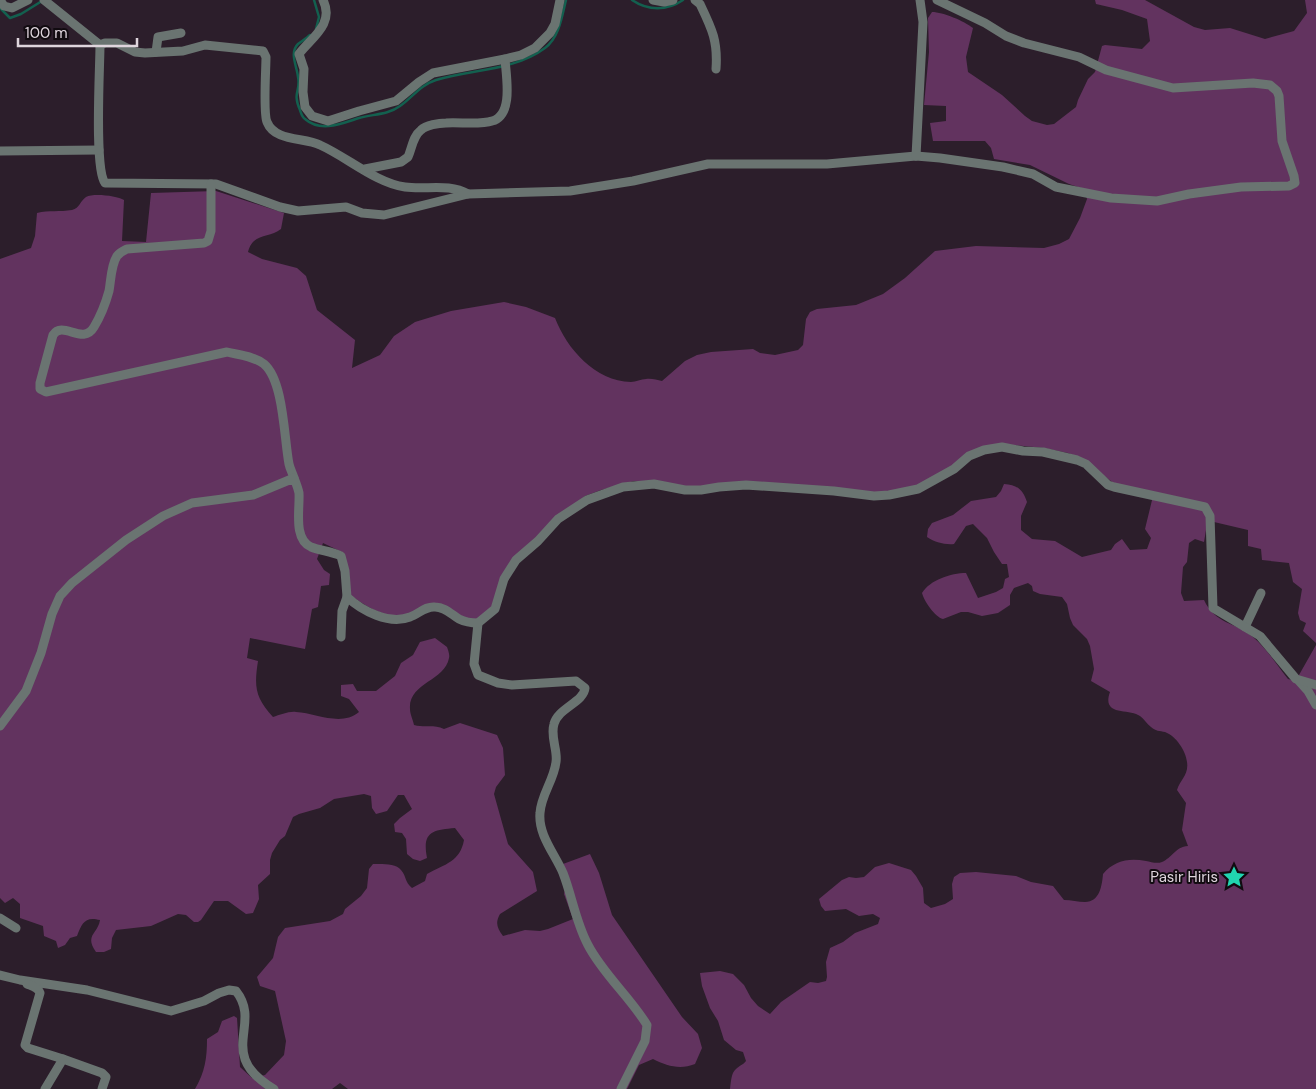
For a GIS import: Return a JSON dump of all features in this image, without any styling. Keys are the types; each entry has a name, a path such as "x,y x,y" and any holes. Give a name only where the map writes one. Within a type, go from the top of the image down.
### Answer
{"street":[{"path":"0,0 4,6 12,8 28,0"},
{"path":"44,0 100,45"},
{"path":"323,0 326,9 323,26 317,36 299,54 304,69 303,92 305,107 310,114 320,120 328,121 396,101 419,82 434,73 505,62 535,48 546,39 554,24 560,0"},
{"path":"653,0 664,2 673,0"},
{"path":"695,0 700,4 715,38 717,52 716,69"},
{"path":"916,156 923,22 920,0"},
{"path":"100,45 99,150 101,176 105,183 211,184 280,207 298,211 346,207 365,213 384,215 468,194 570,192 633,181 708,164 828,164 916,156 1003,167 1033,174 1056,187 1112,198 1139,200 1157,201 1215,190 1241,187 1289,186 1295,183 1282,141 1279,96 1277,91 1270,85 1253,83 1173,88 1106,70 1079,58 1024,43 1006,36 985,23 937,0"},
{"path":"156,52 158,37 181,33"},
{"path":"100,45 117,43 135,52 183,51 205,45 263,52 266,57 266,119 272,129 281,136 322,145 388,182 405,187 457,188 468,194"},
{"path":"364,169 401,162 408,157 410,147 420,130 425,127 441,123 484,123 494,121 500,117 506,106 505,62"},
{"path":"0,151 99,150"},
{"path":"211,184 211,232 208,241 204,243 126,249 120,253 116,258 108,292 95,326 90,333 87,335 61,330 53,335 40,383 40,390 46,392 227,352 254,358 263,364 272,372 282,411 289,465 299,491 299,529 302,538 311,547 333,552 341,556 345,571 347,596 342,611 341,637"},
{"path":"621,1089 645,1041 646,1025 597,960 588,945 562,872 540,821 541,806 556,760 553,734 554,724 560,713 583,695 584,688 576,681 512,685 498,683 478,675 474,664 478,623 495,609 504,579 516,560 538,541 558,519 587,500 602,493 635,485 654,484 685,490 746,485 834,491 874,496 889,495 918,489 954,469 969,456 984,450 1002,447 1067,457 1086,464 1114,487 1204,508 1210,516 1213,608 1260,636 1308,691 1316,705"},
{"path":"0,726 26,691 52,614 60,596 72,583 126,540 163,516 192,503 253,495 294,478"},
{"path":"1245,627 1261,594"},
{"path":"347,596 354,604 374,615 388,618 407,618 430,607 437,606 460,619 478,623"},
{"path":"1299,680 1316,685"},
{"path":"0,918 16,928"},
{"path":"0,975 20,980 87,990 171,1011 204,1001 219,993 229,990 236,991 244,1003 242,1048 247,1066 253,1074 274,1089"},
{"path":"20,980 35,987 40,993 25,1045 28,1048 102,1073 106,1077 102,1089"},
{"path":"45,1089 63,1059"}],"shaded area":[{"path":"1095,0 1145,0 1194,27 1205,30 1230,28 1265,39 1294,31 1307,13 1305,0 1316,0 1316,643 1303,631 1306,623 1300,620 1298,613 1302,589 1293,582 1289,563 1262,560 1261,549 1248,546 1248,530 1214,522 1207,524 1204,542 1195,539 1189,543 1187,562 1183,567 1181,593 1184,601 1204,600 1214,614 1253,637 1288,679 1292,680 1299,675 1316,645 1316,1089 730,1089 733,1073 746,1061 743,1052 736,1050 724,1040 718,1021 710,1008 702,986 700,973 720,971 733,974 744,985 758,1006 770,1014 781,1002 810,982 826,981 826,962 830,948 843,942 855,933 878,924 880,918 873,914 859,916 846,909 825,911 819,899 842,880 849,877 864,877 875,867 889,863 911,870 923,888 924,903 931,908 945,904 953,899 952,884 954,877 960,873 976,872 1016,876 1031,882 1053,886 1064,900 1085,902 1097,896 1101,888 1103,874 1117,863 1128,860 1140,860 1160,863 1180,848 1188,846 1182,830 1186,803 1177,790 1186,774 1187,767 1182,749 1177,740 1165,732 1153,728 1140,716 1118,710 1109,705 1110,692 1091,681 1094,669 1090,646 1087,639 1073,625 1067,604 1062,597 1040,594 1033,591 1032,586 1028,583 1014,588 1010,595 1010,605 998,613 982,616 961,612 943,619 933,612 923,596 922,593 930,584 960,573 966,573 978,598 1003,588 1005,579 1009,577 1007,564 1002,564 987,538 973,524 966,526 954,544 940,543 927,537 928,529 932,523 953,515 971,501 996,497 1004,484 1016,487 1024,494 1027,502 1021,516 1021,530 1032,539 1055,541 1082,557 1111,550 1122,539 1130,550 1147,549 1151,538 1145,529 1154,492 1115,484 1078,457 1044,448 1002,444 952,466 916,486 874,493 685,486 655,481 634,481 601,490 585,496 513,558 492,607 476,620 461,616 447,606 437,603 426,605 412,613 400,616 392,616 370,608 350,595 344,553 323,543 317,559 324,570 330,574 329,585 321,586 318,607 312,609 305,649 250,638 247,658 258,661 257,691 262,703 273,717 293,712 336,719 352,716 359,712 349,699 341,696 341,685 353,684 357,691 376,691 395,676 401,663 413,655 420,642 435,638 447,647 449,657 446,666 415,693 411,700 410,713 414,725 444,729 460,723 497,735 503,748 505,775 496,787 494,794 508,844 533,872 537,891 500,914 497,923 499,930 503,936 525,930 540,931 573,919 564,894 568,877 563,864 590,854 599,873 612,915 682,1017 698,1034 702,1048 695,1064 684,1067 674,1066 663,1064 653,1059 639,1065 627,1089 348,1089 340,1083 332,1089 195,1089 205,1065 207,1039 218,1032 222,1021 234,1016 237,1018 240,1067 252,1078 265,1075 284,1055 286,1041 275,991 260,986 257,977 273,958 278,937 285,928 330,921 343,914 345,909 361,896 367,888 369,869 373,864 396,866 403,872 412,888 425,881 427,874 451,862 459,853 464,840 455,828 440,830 431,834 426,843 427,858 420,861 413,859 407,854 406,839 402,833 395,832 394,824 412,809 404,795 398,795 387,811 376,814 372,808 371,796 364,794 334,799 320,808 293,817 285,836 280,840 272,853 270,874 258,885 259,899 253,913 246,914 228,901 214,901 198,922 194,922 186,915 178,914 151,926 116,930 112,938 111,949 104,952 96,952 91,942 91,938 100,920 87,920 77,936 70,938 65,945 58,948 56,941 44,936 43,926 20,918 20,904 13,898 5,903 0,898 0,259 31,248 35,236 37,213 72,210 77,208 82,200 90,196 116,197 124,200 122,241 146,242 151,193 216,191 284,213 281,229 254,241 248,252 262,259 297,268 306,276 317,310 355,340 352,368 380,355 394,336 415,322 451,311 504,302 526,307 555,318 560,330 575,352 594,369 606,376 631,382 648,379 662,381 685,361 697,355 753,349 760,353 775,355 798,350 803,345 806,319 810,312 817,309 856,305 883,294 905,278 935,251 976,246 1044,248 1069,239 1087,199 1084,189 1069,184 1030,165 994,159 991,148 985,141 933,141 930,123 946,121 946,106 924,105 929,52 928,18 932,12 942,14 959,20 973,28 966,57 968,72 1002,95 1032,121 1047,125 1054,124 1076,107 1088,79 1095,72 1102,46 1142,49 1150,41 1147,19 1122,10 1096,4"}],"waterway":[{"path":"314,0 319,17 316,29"},
{"path":"310,35 298,44 294,51 299,82 298,104 303,117 311,123 332,126 395,109 430,82 506,65 533,56 554,39 566,0"},
{"path":"632,0 651,8 664,8 683,0"},
{"path":"0,8 10,18 21,14 42,1"}],"place":[{"name":"Pasir Hiris","path":"1234,877"}]}
